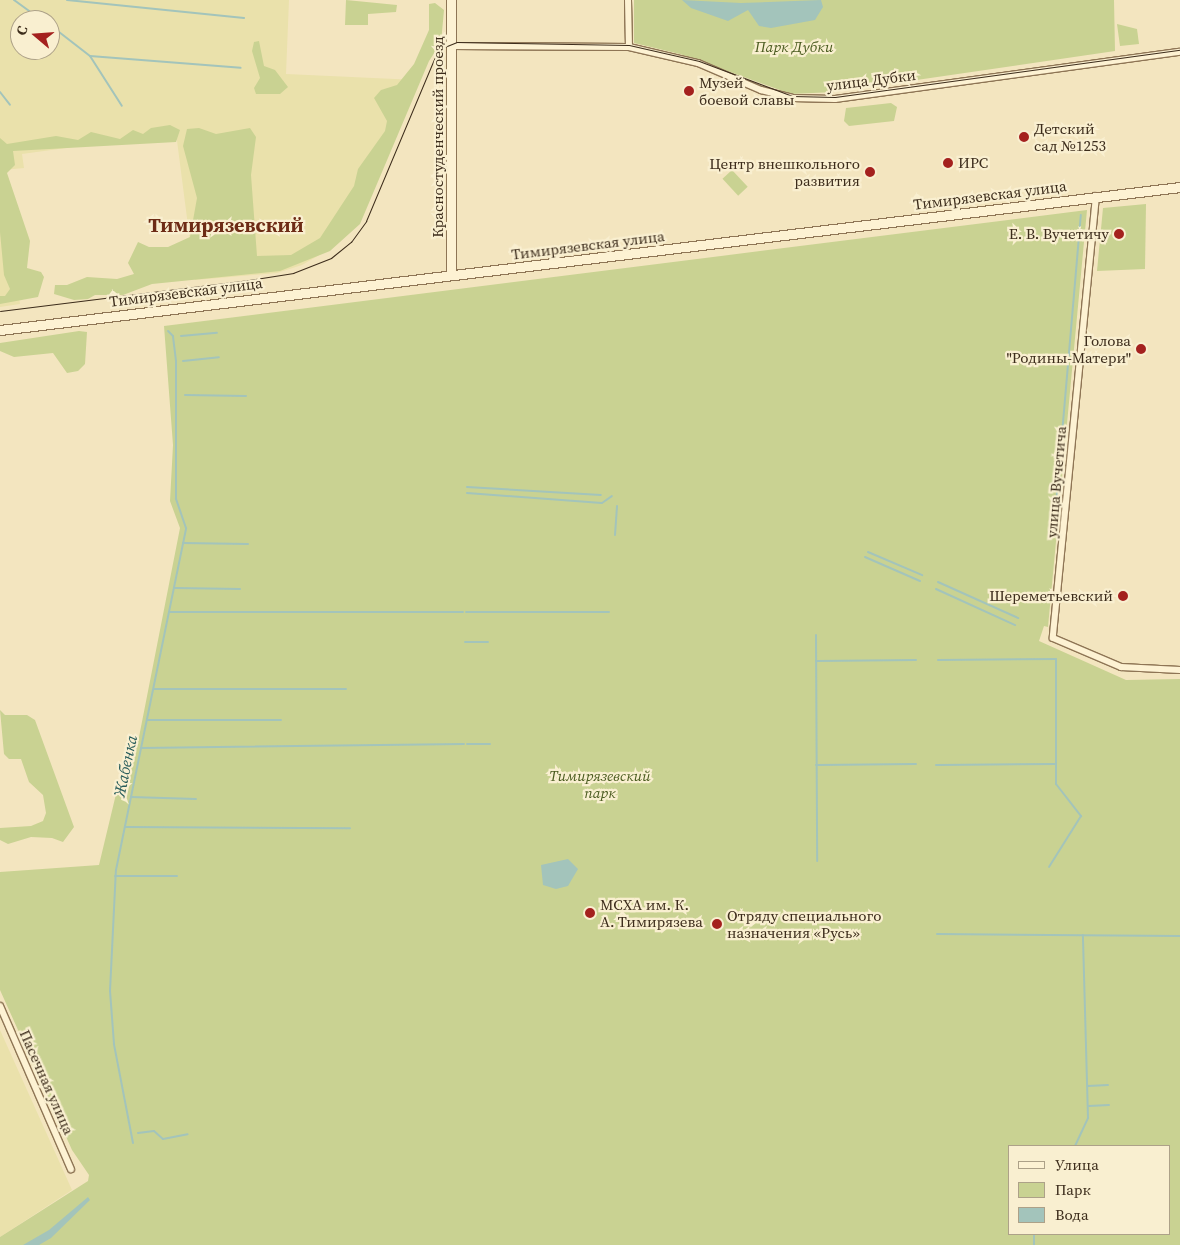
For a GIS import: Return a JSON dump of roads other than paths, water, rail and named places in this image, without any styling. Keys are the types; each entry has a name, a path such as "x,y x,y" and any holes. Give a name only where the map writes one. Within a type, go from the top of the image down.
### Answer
{"main road":[{"name":"Красностуденческий проезд","path":"451,0 451,274"},
{"name":"Тимирязевская улица","path":"0,330 1180,187"}],"street":[{"path":"628,0 629,47"},
{"name":"улица Дубки","path":"452,46 629,47 698,62 761,90 792,98 836,99 1180,52"},
{"name":"улица Вучетича","path":"1096,196 1053,638 1121,668 1180,670"},
{"name":"Пасечная улица","path":"0,1006 71,1169"}],"water":[{"path":"682,0 741,3 821,0 823,7 815,20 771,28 759,26 748,10 728,21 691,8"},
{"path":"568,859 578,869 568,886 556,889 543,885 541,865"},
{"path":"88,1197 90,1200 51,1238 39,1245 23,1245 49,1230"}],"waterway":[{"path":"14,0 28,10"},
{"path":"67,0 244,18"},
{"path":"60,33 90,56 122,106"},
{"path":"90,56 241,68"},
{"path":"0,92 10,105"},
{"path":"1055,516 1081,215"},
{"name":"Жабенка","path":"133,1143 114,1044 110,991 116,870 186,528 176,499 176,361 173,336 168,331"},
{"path":"181,336 217,333"},
{"path":"183,361 219,357"},
{"path":"185,395 246,396"},
{"path":"467,487 601,495"},
{"path":"467,493 602,503 612,496"},
{"path":"615,535 617,506"},
{"path":"183,543 248,544"},
{"path":"868,552 922,575"},
{"path":"865,557 920,581"},
{"path":"938,582 1018,618"},
{"path":"175,588 240,589"},
{"path":"936,589 1015,625"},
{"path":"170,612 463,612"},
{"path":"466,612 609,612"},
{"path":"816,635 817,861"},
{"path":"465,642 488,642"},
{"path":"938,660 1056,659 1056,784 1081,816 1049,867"},
{"path":"816,661 916,660"},
{"path":"154,689 346,689"},
{"path":"147,720 281,720"},
{"path":"141,748 464,744"},
{"path":"467,744 490,744"},
{"path":"816,765 916,764"},
{"path":"936,765 1056,764"},
{"path":"131,797 196,799"},
{"path":"125,827 350,828"},
{"path":"115,876 177,876"},
{"path":"937,934 1180,936"},
{"path":"1075,1145 1088,1118 1083,935"},
{"path":"1088,1086 1108,1085"},
{"path":"1089,1106 1109,1105"},
{"path":"138,1133 154,1131 163,1139 188,1134"},
{"path":"1034,1235 1034,1245"}],"tram line":[{"path":"0,311 293,273 331,258 351,242 366,221 434,59 442,48 457,42 629,45 699,61 792,96 835,97 1180,50"}],"place":[{"name":"Музей боевой славы","path":"689,91"},
{"name":"Детский сад №1253","path":"1024,137"},
{"name":"ИРС","path":"948,163"},
{"name":"Центр внешкольного развития","path":"870,172"},
{"name":"Е. В. Вучетичу","path":"1119,234"},
{"name":"Голова \"Родины-Матери\"","path":"1141,349"},
{"name":"Шереметьевский","path":"1123,596"},
{"name":"МСХА им. К. А. Тимирязева","path":"590,913"},
{"name":"Отряду специального назначения «Русь»","path":"717,924"}],"district":[{"name":"Тимирязевский","path":"226,225"}],"park label":[{"name":"Парк Дубки","path":"794,47"},
{"name":"Тимирязевский парк","path":"600,784"}]}
